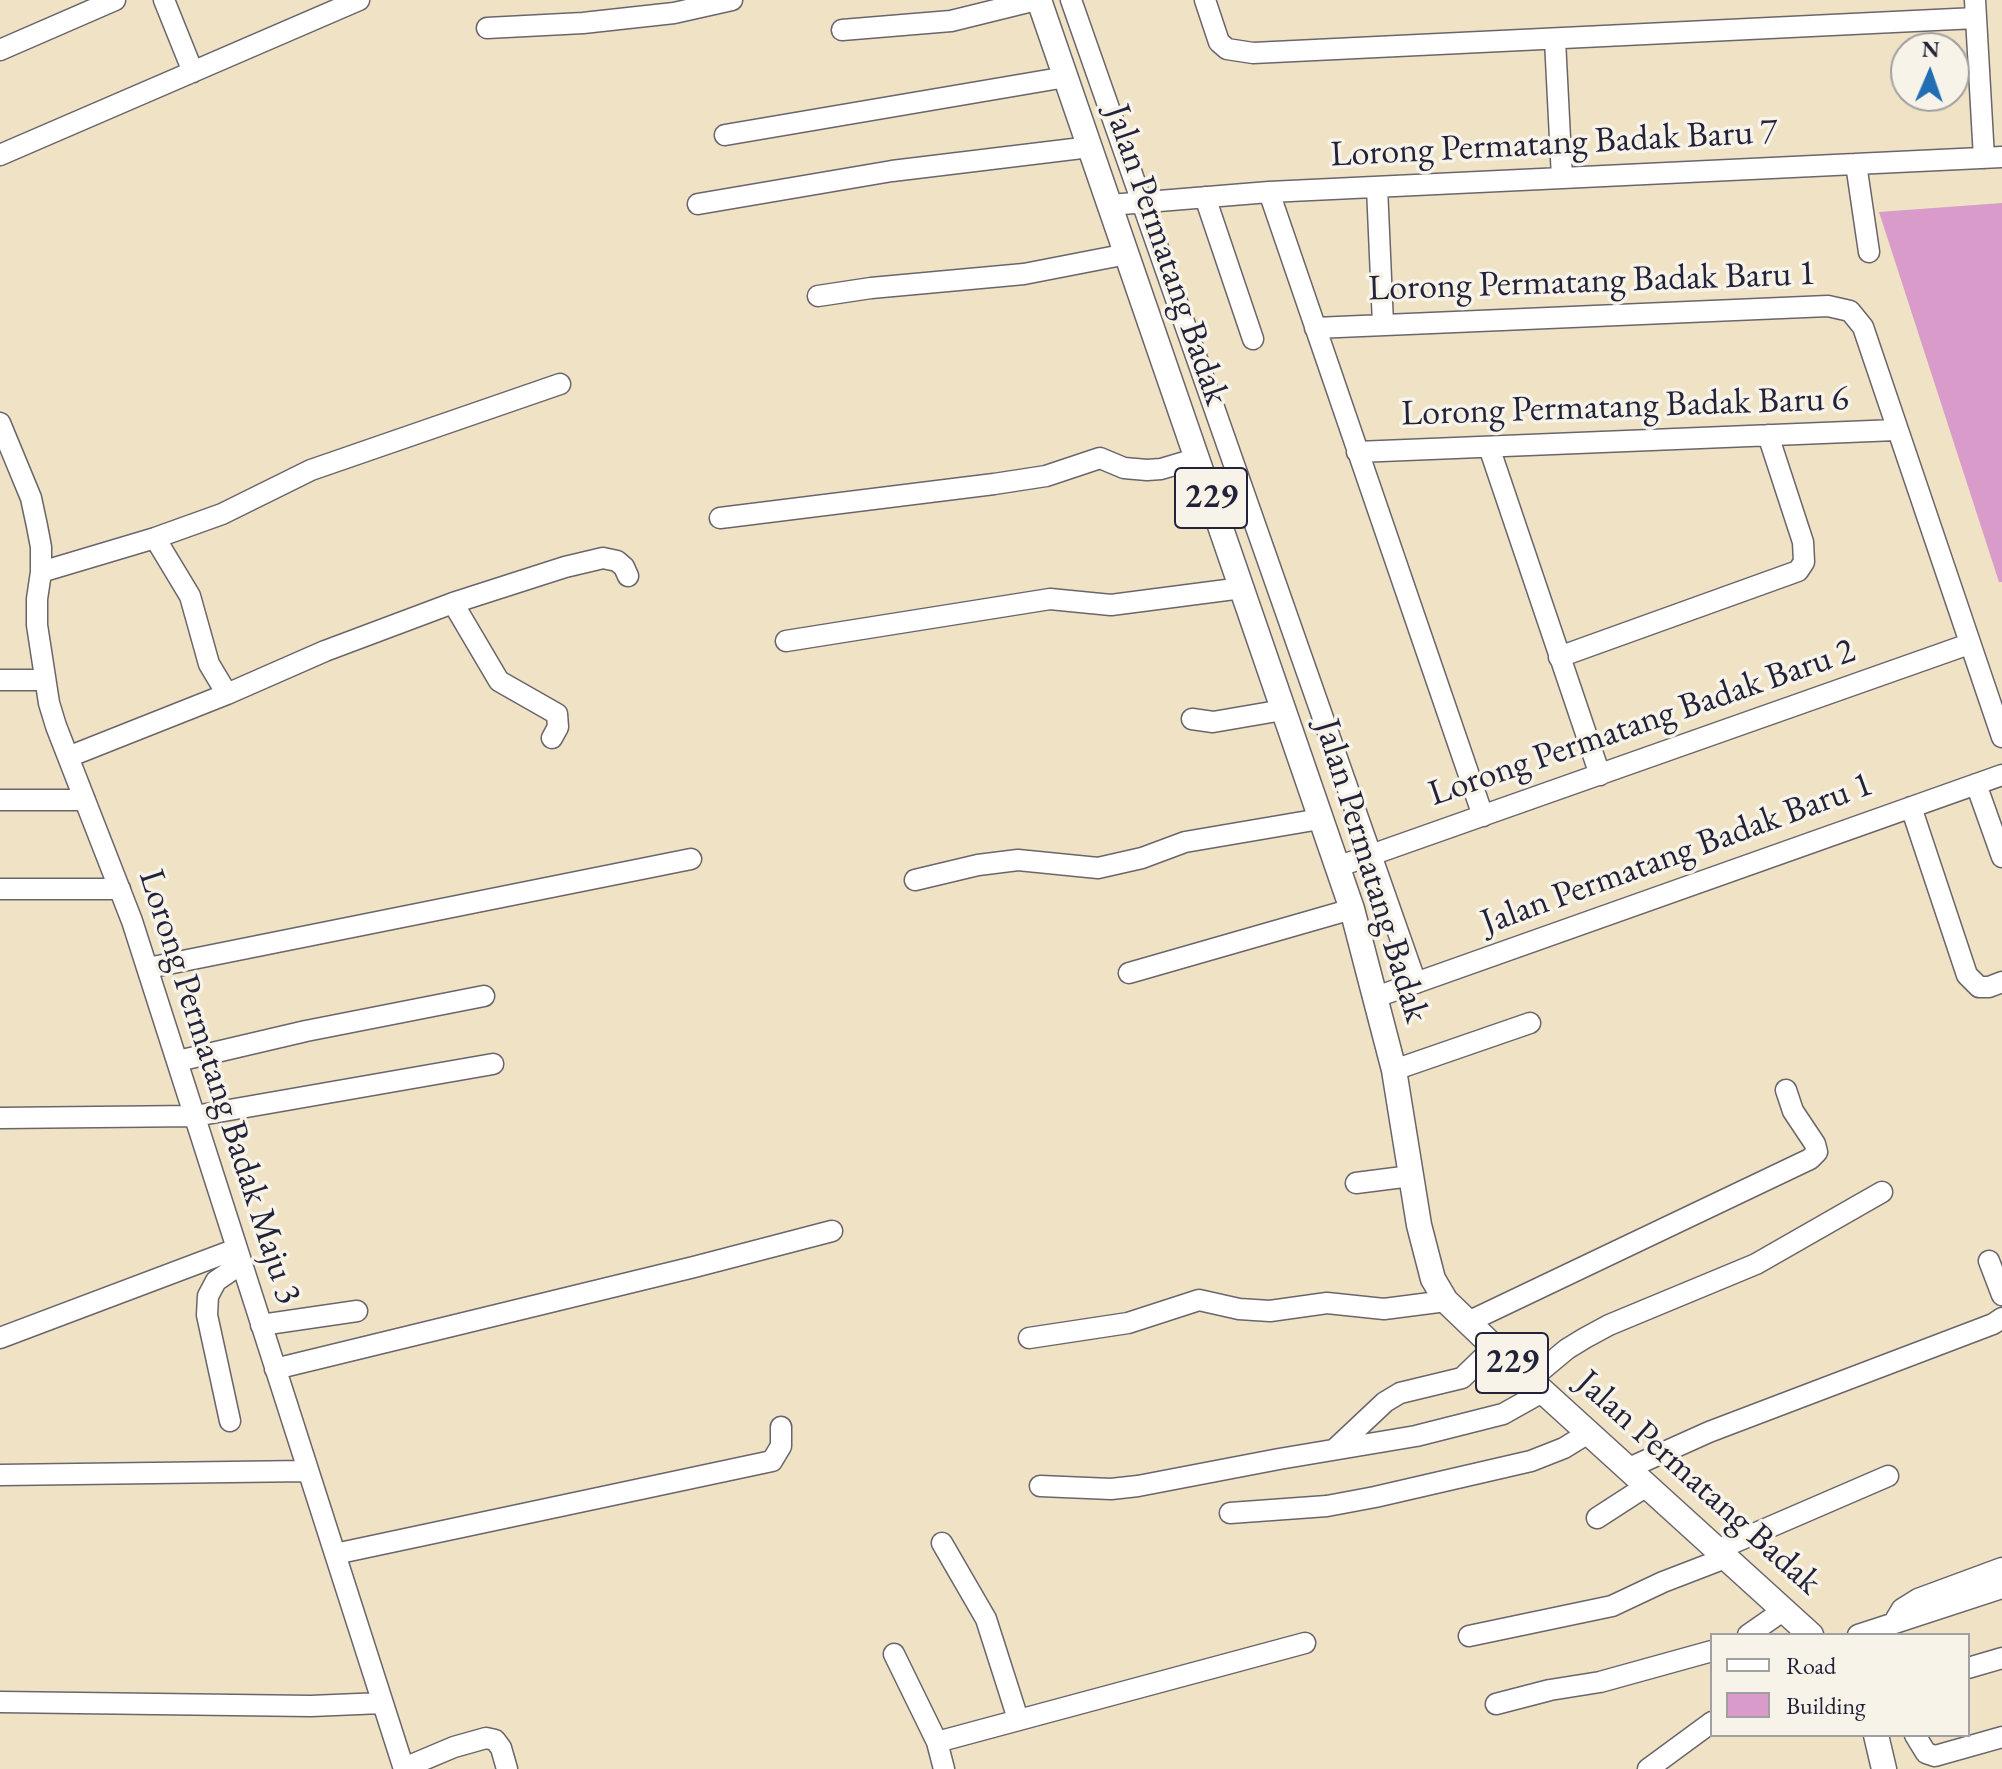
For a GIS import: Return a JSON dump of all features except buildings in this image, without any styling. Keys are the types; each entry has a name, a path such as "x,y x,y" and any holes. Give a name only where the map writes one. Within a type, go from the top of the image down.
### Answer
{"main road":[{"name":"Jalan Permatang Badak","path":"1038,0 1352,909 1394,1070 1411,1176 1433,1279 1446,1301 1494,1347 1723,1553 1805,1633"},
{"path":"1876,1737 1884,1769"}],"street":[{"path":"0,50 115,0"},
{"path":"164,0 193,72"},
{"path":"0,155 359,0"},
{"path":"487,28 659,15 732,0"},
{"path":"842,30 951,21 1038,0"},
{"path":"1071,0 1416,983"},
{"path":"1205,0 1219,42 1227,49 1238,52 1555,40 1976,9 1993,157"},
{"path":"1555,40 1562,178"},
{"path":"725,135 1066,77"},
{"path":"698,204 892,171 1090,147"},
{"name":"Lorong Permatang Badak Baru 7","path":"1110,205 1269,192 1993,157"},
{"path":"1856,164 1869,252"},
{"path":"1377,187 1383,324"},
{"path":"1269,192 1483,816"},
{"path":"1205,197 1253,339"},
{"path":"818,296 1024,274 1127,254"},
{"name":"Lorong Permatang Badak Baru 1","path":"1315,328 1840,307 1850,311 1863,327 2002,737"},
{"path":"41,572 155,538 222,514 311,470 560,384"},
{"name":"Lorong Permatang Badak Maju 3","path":"0,423 7,460 31,498 41,547 37,625 52,715 148,968 404,1768"},
{"name":"Lorong Permatang Badak Baru 6","path":"1357,452 1896,430"},
{"path":"1559,657 1798,571 1804,562 1803,542 1768,435"},
{"path":"1489,447 1600,775"},
{"path":"720,518 1046,476 1100,458 1124,468 1147,470 1198,458"},
{"path":"155,538 190,596 209,664 227,694"},
{"path":"68,757 325,651 453,603 589,560 603,558 617,561 628,576"},
{"path":"786,641 1050,599 1111,605 1242,588"},
{"path":"453,603 499,681 557,714 558,727 552,738"},
{"name":"Lorong Permatang Badak Baru 2","path":"1337,867 1969,644"},
{"path":"0,680 45,680"},
{"path":"1192,719 1213,722 1283,710"},
{"name":"Jalan Permatang Badak Baru 1","path":"1376,997 2002,775"},
{"path":"1976,784 2002,857"},
{"path":"0,800 85,800"},
{"path":"1911,807 1967,975 1979,987 2002,982"},
{"path":"915,880 978,865 1018,860 1098,868 1204,838 1320,819"},
{"path":"148,968 691,859"},
{"path":"0,889 120,889"},
{"path":"1129,973 1352,909"},
{"path":"178,1061 306,1031 484,996"},
{"path":"1394,1070 1530,1023"},
{"path":"0,1118 195,1116 493,1064"},
{"path":"1468,1322 1810,1159 1817,1152 1815,1144 1793,1111 1786,1090"},
{"path":"1356,1183 1411,1176"},
{"path":"1040,1486 1111,1489 1138,1486 1416,1436 1470,1424 1516,1409 1567,1349 1585,1338 1756,1264 1882,1192"},
{"path":"275,1369 832,1231"},
{"path":"0,1338 239,1257"},
{"path":"230,1421 207,1315 208,1296 216,1281 239,1257"},
{"path":"1989,1261 2002,1295"},
{"path":"1029,1338 1128,1323 1199,1300 1239,1309 1270,1311 1327,1303 1384,1309 1446,1301"},
{"path":"261,1325 357,1311"},
{"path":"1629,1468 1709,1432 2002,1318"},
{"path":"1335,1449 1385,1402 1400,1393 1462,1378 1494,1347"},
{"path":"335,1554 772,1461 781,1446 781,1427"},
{"path":"1230,1513 1327,1506 1389,1494 1531,1461 1564,1448 1590,1432"},
{"path":"0,1475 307,1471"},
{"path":"1469,1636 1612,1606 1888,1476"},
{"path":"1597,1518 1648,1485"},
{"path":"942,1543 986,1619 1018,1719"},
{"path":"1893,1623 1902,1609 1918,1599 2002,1568"},
{"path":"1865,1633 2002,1588"},
{"path":"1751,1633 1784,1610"},
{"path":"937,1742 1305,1643"},
{"path":"1496,1704 1646,1670 1710,1652"},
{"path":"894,1654 937,1742 944,1769"},
{"path":"1970,1667 2002,1658"},
{"path":"0,1702 311,1706 382,1703"},
{"path":"1648,1769 1710,1723"},
{"path":"1916,1737 1926,1753 1935,1756 2002,1737"},
{"path":"404,1768 454,1747 486,1738 495,1740 501,1748 507,1769"}]}
